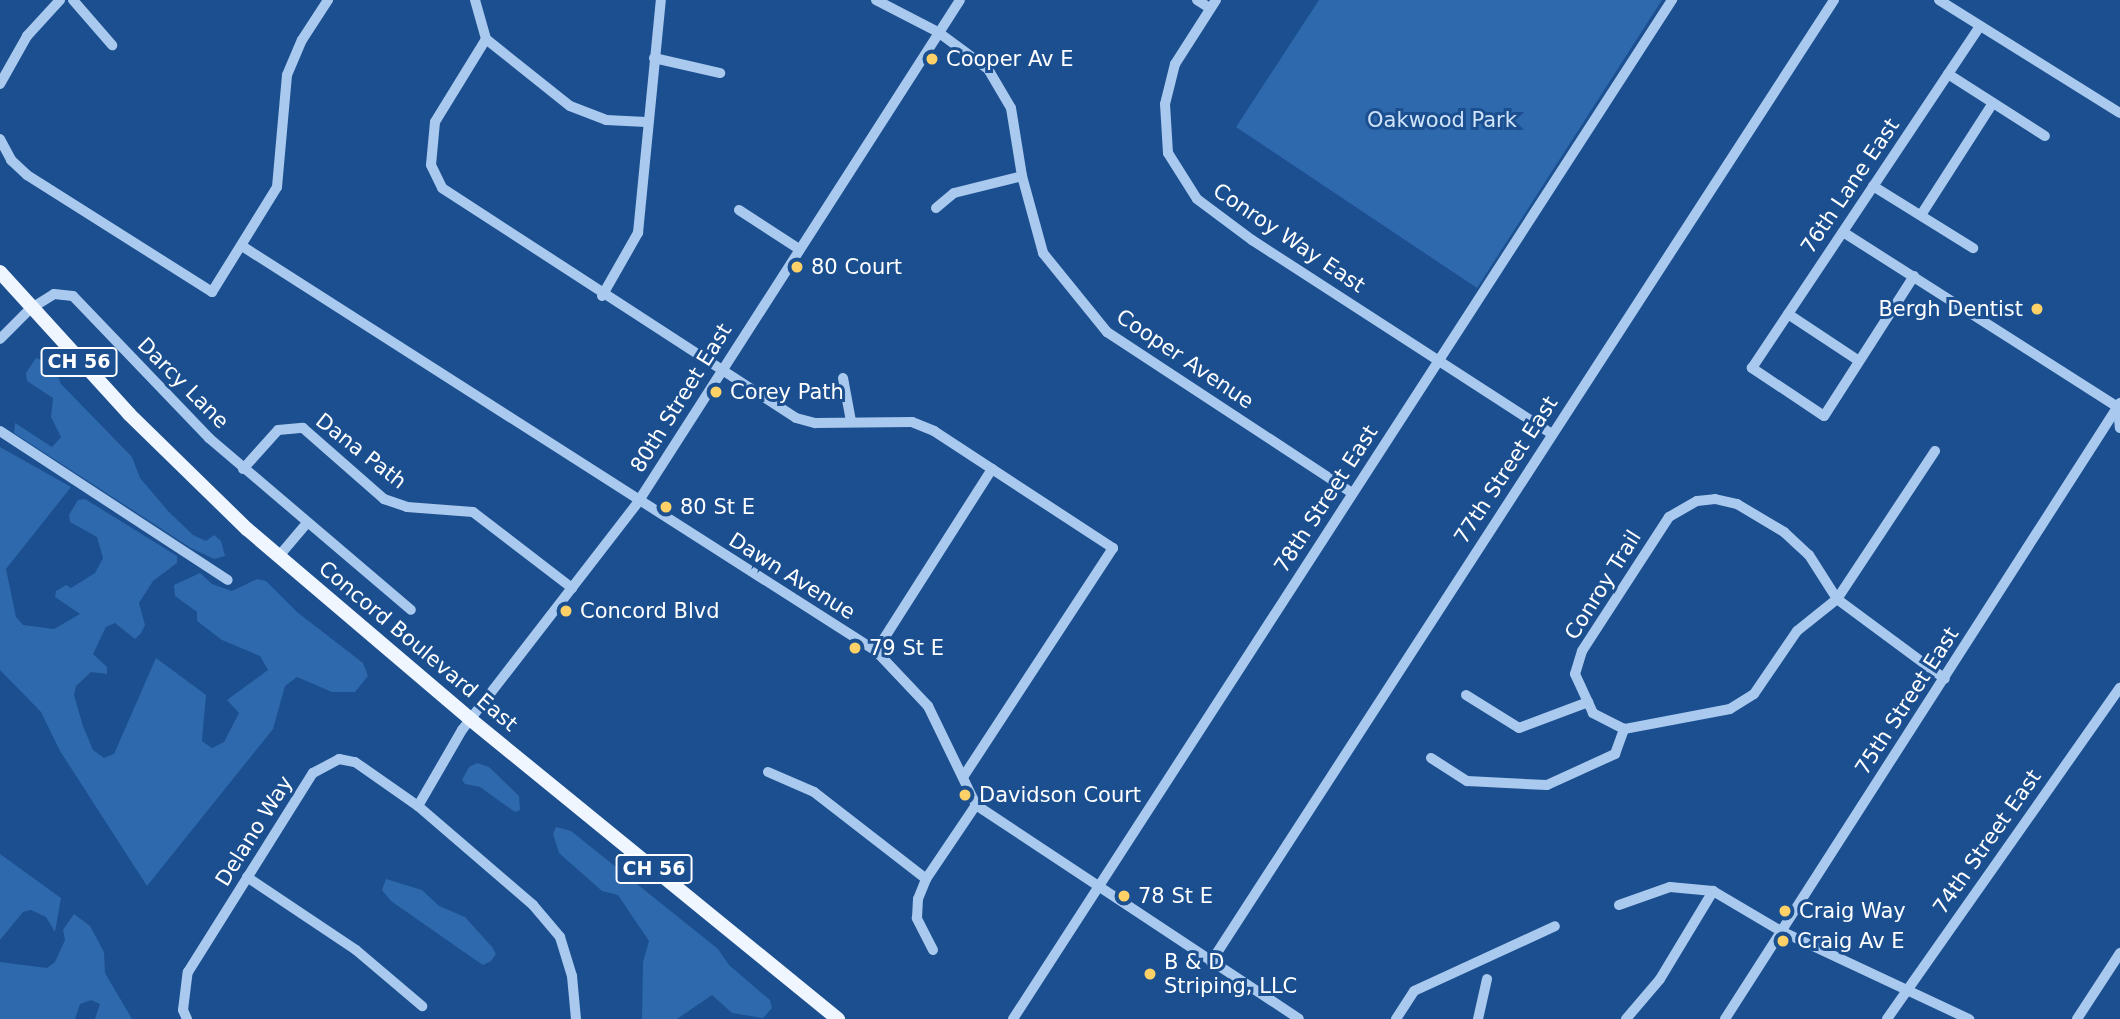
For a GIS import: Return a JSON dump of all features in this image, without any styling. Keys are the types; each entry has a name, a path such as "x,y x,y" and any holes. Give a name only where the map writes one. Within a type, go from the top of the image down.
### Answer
{"main road":[{"name":"Concord Boulevard East","path":"0,272 30,309 169,455 279,556 470,719 838,1019"}],"street":[{"path":"0,84 27,36 60,0"},
{"path":"73,0 112,45"},
{"path":"0,139 19,168 212,292 277,187 287,75 302,40 328,0"},
{"path":"475,0 486,39 570,106 606,120 646,122"},
{"path":"603,296 638,233 646,122 661,0"},
{"name":"Cooper Avenue","path":"876,0 938,32 988,69 1006,100 1022,176 1044,253 1107,332 1352,493"},
{"name":"80th Street East","path":"418,806 470,719 638,502 720,370 960,0"},
{"path":"1197,0 1213,4"},
{"name":"78th Street East","path":"1013,1019 1672,0"},
{"name":"77th Street East","path":"1211,962 1834,0"},
{"path":"1939,0 2120,113"},
{"name":"Conroy Way East","path":"1213,4 1175,64 1165,104 1168,153 1197,199 1252,240 1552,434"},
{"name":"76th Lane East","path":"1859,361 1824,416 1752,368 1980,26"},
{"path":"486,39 435,122 431,165 434,180 603,296 796,418 815,423 912,422 992,469 1113,548 964,776"},
{"path":"654,58 720,73"},
{"path":"1948,74 2045,136"},
{"path":"1921,215 1993,103"},
{"path":"936,208 954,193 1022,176"},
{"path":"1873,186 1973,248"},
{"path":"739,210 799,249"},
{"path":"1843,232 2119,405 2120,428"},
{"name":"Dawn Avenue","path":"242,246 638,502 876,651 928,706 976,805"},
{"path":"1788,314 1859,361 1914,276"},
{"name":"Darcy Lane","path":"0,339 30,309 54,294 73,296 243,470 411,610"},
{"path":"843,378 851,422"},
{"name":"75th Street East","path":"1725,1019 2119,405"},
{"name":"Dana Path","path":"243,470 278,430 303,428 384,499 407,508 453,507 473,512 572,587"},
{"path":"0,431 228,580"},
{"path":"1431,758 1467,781 1547,785 1615,754 1624,729 1730,709 1754,694 1797,631 1837,600 1935,451"},
{"path":"876,651 992,469"},
{"name":"Conroy Trail","path":"1624,729 1593,713 1575,674 1582,651 1669,517 1697,501 1715,499 1737,505 1784,532 1809,555 1837,600 1945,679"},
{"path":"279,556 306,524"},
{"name":"74th Street East","path":"1887,1019 2120,688"},
{"path":"1466,695 1519,728 1588,702"},
{"name":"Delano Way","path":"187,1019 183,1010 187,972 313,773 339,758 355,762 418,806"},
{"path":"768,772 814,792 926,878"},
{"path":"933,950 917,918 926,878 976,805 1097,888 1299,1019"},
{"path":"418,806 533,905 560,937 572,976 576,1019"},
{"path":"247,877 356,950 422,1006"},
{"path":"1619,905 1670,887 1713,891 1782,931 1969,1019"},
{"path":"1626,1019 1660,979 1713,891"},
{"path":"1396,1019 1414,991 1493,957 1506,945 1555,926"},
{"path":"2077,1019 2120,953"},
{"path":"1478,1019 1487,978"}],"green space":[{"name":"Oakwood Park","path":"1319,0 1662,0 1477,288 1236,127"},
{"path":"36,358 53,364 61,384 132,457 140,478 168,511 193,535 206,541 214,535 221,541 225,556 214,559 191,548 14,433 15,423 52,447 61,437 51,417 53,398 27,381 26,373"},
{"path":"0,447 71,487 6,569 16,617 23,625 54,629 80,614 55,597 56,591 66,585 71,588 95,573 103,558 97,537 70,522 69,515 78,500 85,499 177,556 177,563 153,581 139,603 145,625 141,633 135,639 115,623 106,627 93,654 107,667 107,674 91,672 76,686 74,695 83,726 93,750 104,758 114,754 156,658 206,695 202,741 212,748 224,742 239,713 227,700 268,670 260,656 222,640 197,621 197,612 175,596 174,585 200,573 212,584 232,591 257,579 266,581 297,612 363,663 368,676 355,692 332,692 297,677 285,686 273,729 147,886 60,751 41,712 0,670"},
{"path":"477,763 489,767 519,796 520,810 515,812 480,787 465,784 462,780 469,767"},
{"path":"556,827 571,831 718,949 729,965 770,1000 772,1008 763,1018 732,1013 712,995 677,1019 642,1019 643,962 649,941 618,895 602,891 559,853 553,834"},
{"path":"0,854 61,898 55,932 46,917 31,910 23,912 0,940"},
{"path":"386,879 422,890 439,906 465,917 492,947 496,954 491,961 483,965 391,901 382,890"},
{"path":"74,914 90,926 104,952 105,973 132,1019 95,1019 100,1004 91,1000 80,1004 75,1019 0,1019 0,962 47,968 55,962 65,940 63,930"}],"place":[{"name":"Cooper Av E","path":"932,59"},
{"name":"80 Court","path":"797,267"},
{"name":"Bergh Dentist","path":"2037,309"},
{"name":"Corey Path","path":"716,392"},
{"name":"80 St E","path":"666,507"},
{"name":"Concord Blvd","path":"566,611"},
{"name":"79 St E","path":"855,648"},
{"name":"Davidson Court","path":"965,795"},
{"name":"78 St E","path":"1124,896"},
{"name":"Craig Way","path":"1785,911"},
{"name":"Craig Av E","path":"1783,941"},
{"name":"B & D Striping, LLC","path":"1150,974"}]}
